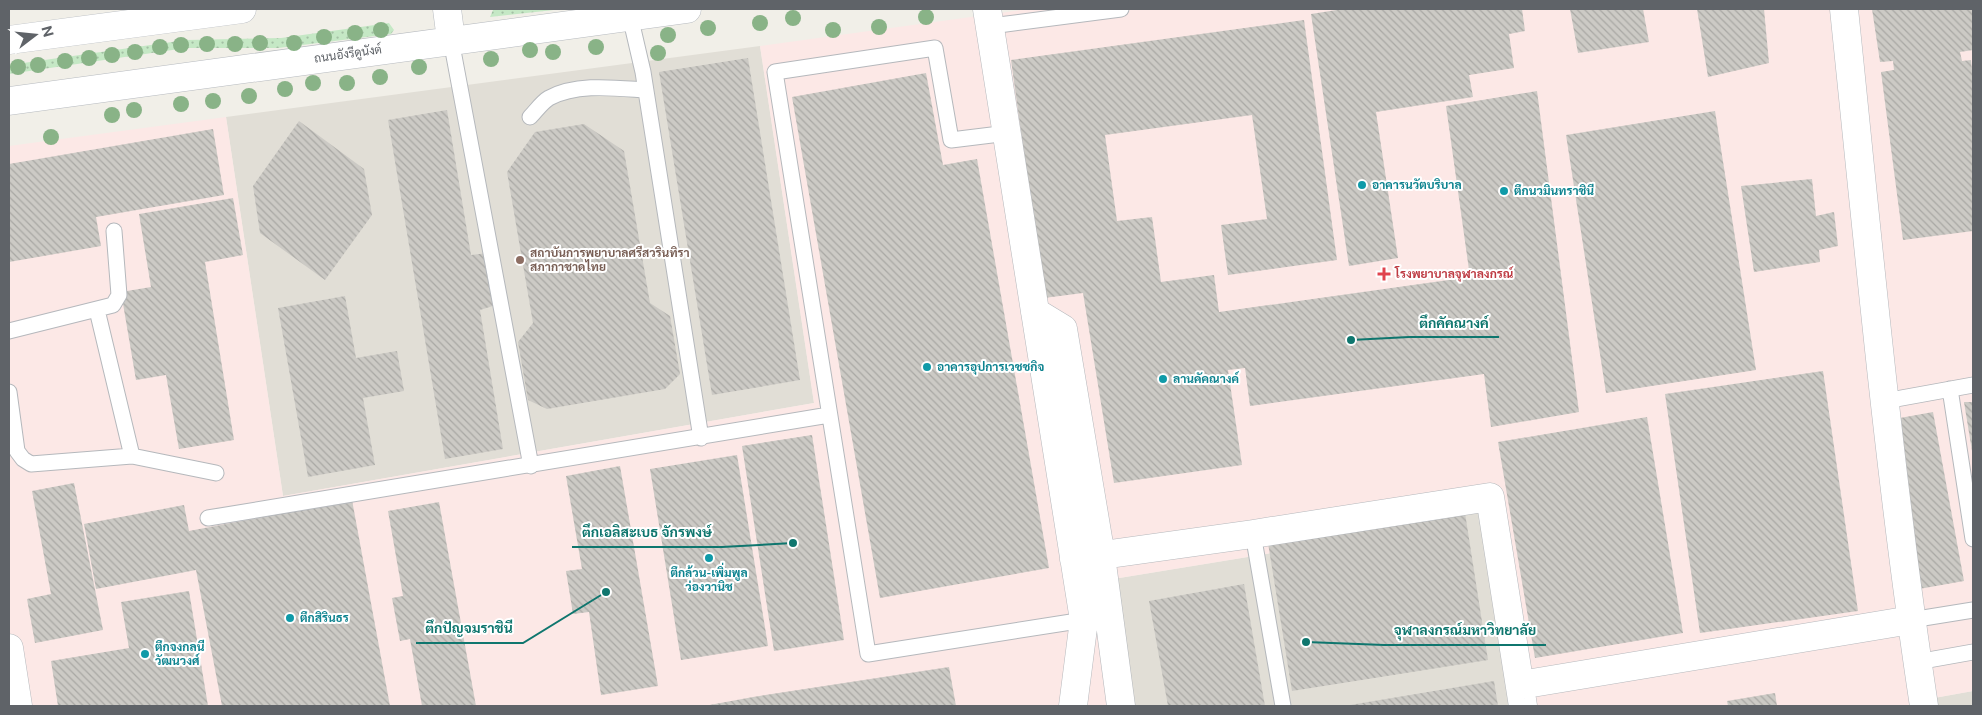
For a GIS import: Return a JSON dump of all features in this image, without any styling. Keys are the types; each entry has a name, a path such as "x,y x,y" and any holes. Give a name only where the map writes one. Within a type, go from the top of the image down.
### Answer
{"street":[{"path":"9,40 242,9"},
{"path":"447,9 451,40"},
{"name":"ถนนอังรีดูนังต์","path":"9,100 687,9"},
{"path":"1844,9 1885,401 1911,620 1924,706"},
{"path":"989,18 1035,312 1087,557 1112,705"},
{"path":"1087,557 1253,534 1490,497 1521,696 1911,620"},
{"path":"1073,706 1084,620 1087,557"},
{"path":"9,648 18,706"}],"lane":[{"path":"989,18 1121,9"},
{"path":"630,16 643,72 702,438"},
{"path":"451,40 531,466"},
{"path":"1008,133 951,140 935,48 775,72 868,654 1084,620"},
{"path":"530,117 548,98 575,90 612,88 645,90"},
{"path":"9,331 114,305 119,295 114,231"},
{"path":"97,310 132,456"},
{"path":"1885,401 1973,385"},
{"path":"1950,389 1973,539"},
{"path":"9,392 17,451 23,459 31,464 132,456 216,473"},
{"path":"208,518 702,438 830,415"},
{"path":"1253,534 1283,706"},
{"path":"1911,620 1973,610"},
{"path":"1917,662 1973,652"}],"shaded area":[{"name":"โรงพยาบาลจุฬาลงกรณ์","path":"1028,9 1973,9 1973,691 1923,700 1924,706 1513,706 1479,512 1266,554 1101,581 1121,706 9,706 9,146 226,117 283,496 814,403 760,46"},
{"name":"สถาบันการพยาบาลศรีสวรินทิรา สภากาชาดไทย","path":"760,46 814,403 283,496 226,117"},
{"path":"1480,512 1513,706 1121,706 1101,581 1266,554"},
{"path":"1973,691 1973,706 1924,706 1923,700"}],"green space":[{"path":"563,9 490,17 493,10"},
{"path":"389,23 394,30 391,34 278,48 186,48 9,74 9,65 186,40 281,38"}],"building":[{"name":"อาคารนวัตบริบาล","path":"1343,9 1522,9 1525,31 1509,34 1514,68 1469,75 1473,97 1376,112 1398,258 1349,266 1311,14"},
{"path":"1570,9 1643,9 1649,42 1578,53"},
{"path":"1697,9 1764,9 1769,63 1708,77"},
{"path":"1872,9 1973,9 1973,50 1960,52 1962,61 1971,60 1973,80 1973,231 1903,240 1881,72 1894,70 1893,61 1880,62"},
{"path":"1304,20 1337,260 1228,275 1221,225 1267,219 1252,115 1105,135 1117,221 1152,217 1161,282 1214,275 1219,312 1470,277 1446,106 1537,91 1579,412 1491,427 1484,374 1250,406 1245,368 1228,370 1242,465 1114,483 1083,293 1044,298 1011,60"},
{"path":"748,58 800,380 712,395 659,72"},
{"name":"อาคารอุปการเวชชกิจ","path":"926,73 943,165 977,159 1049,568 880,598 792,97"},
{"path":"447,110 471,255 488,253 496,305 480,310 503,449 445,459 388,120"},
{"path":"1715,111 1756,370 1606,393 1566,135"},
{"path":"299,121 364,169 372,215 325,280 260,233 253,186"},
{"path":"584,124 624,151 650,303 670,316 680,374 665,389 547,409 528,400 518,342 533,323 507,172 535,132"},
{"path":"213,129 224,195 96,217 101,246 9,262 9,164"},
{"path":"1812,179 1816,216 1834,212 1838,246 1819,250 1820,262 1754,272 1741,186"},
{"path":"233,198 243,255 205,262 234,440 179,449 166,375 136,380 121,292 151,287 139,214"},
{"path":"345,296 356,358 397,351 404,391 363,398 375,465 308,477 278,308"},
{"path":"1823,371 1858,611 1700,633 1665,394"},
{"path":"1964,402 1973,402 1973,451 1972,451"},
{"path":"1933,412 1964,581 1919,589 1889,420"},
{"path":"1647,417 1683,633 1535,658 1498,442"},
{"path":"812,435 844,640 774,651 742,446"},
{"name":"ตึกล้วน-เพิ่มพูล ว่องวานิช","path":"737,455 768,646 681,660 650,469"},
{"path":"620,466 658,686 601,695 589,612 573,614 566,571 582,569 566,476"},
{"path":"74,483 103,630 35,643 27,599 51,594 32,491"},
{"name":"ตึกสิรินธร","path":"352,500 390,706 222,706 196,570 96,589 84,524 184,505 189,531"},
{"path":"439,502 476,706 422,706 410,639 400,641 392,598 403,596 388,511"},
{"path":"1465,513 1488,660 1292,691 1268,543"},
{"path":"1244,584 1265,706 1168,706 1149,601"},
{"name":"ตึกจงกลนี วัฒนวงศ์","path":"189,591 208,706 58,706 51,661 129,648 121,602"},
{"path":"949,667 956,706 704,706 753,697"},
{"path":"1494,681 1498,706 1350,706 1350,705"},
{"path":"1775,693 1777,706 1728,706 1727,701"}],"place":[{"name":"อาคารนวัตบริบาล","path":"1362,185"},
{"name":"ตึกนวมินทราชินี","path":"1504,191"},
{"name":"สถาบันการพยาบาลศรีสวรินทิรา สภากาชาดไทย","path":"520,260"},
{"name":"โรงพยาบาลจุฬาลงกรณ์","path":"1384,274"},
{"name":"ตึกคัคณางค์","path":"1351,340"},
{"name":"อาคารอุปการเวชชกิจ","path":"927,367"},
{"name":"ลานคัคณางค์","path":"1163,379"},
{"name":"ตึกเอลิสะเบธ จักรพงษ์","path":"793,543"},
{"name":"ตึกล้วน-เพิ่มพูล ว่องวานิช","path":"709,558"},
{"name":"ตึกปัญจมราชินี","path":"606,592"},
{"name":"ตึกสิรินธร","path":"290,618"},
{"name":"จุฬาลงกรณ์มหาวิทยาลัย","path":"1306,642"},
{"name":"ตึกจงกลนี วัฒนวงศ์","path":"145,654"}]}
